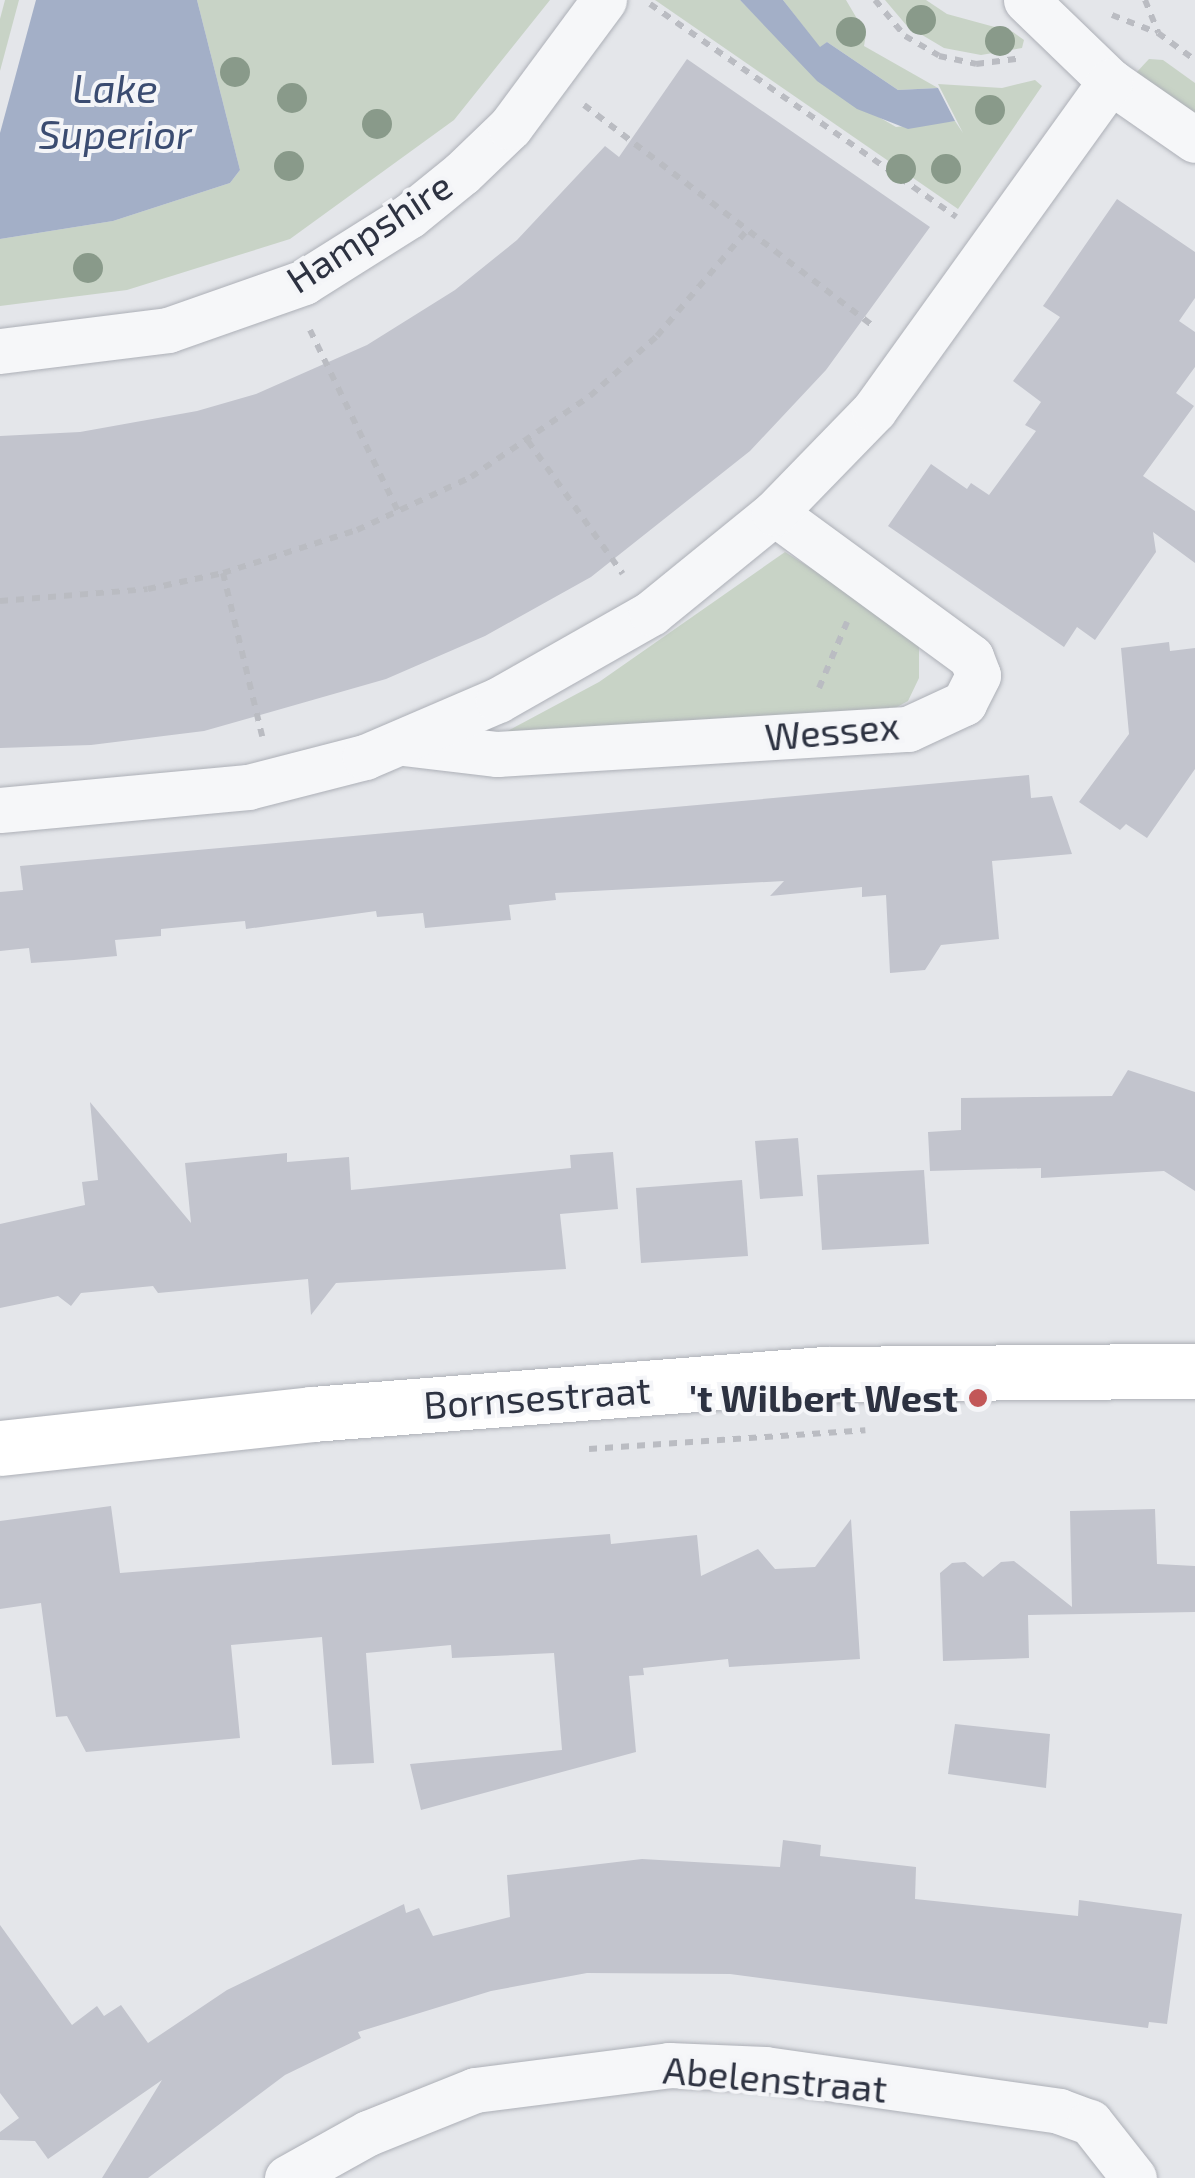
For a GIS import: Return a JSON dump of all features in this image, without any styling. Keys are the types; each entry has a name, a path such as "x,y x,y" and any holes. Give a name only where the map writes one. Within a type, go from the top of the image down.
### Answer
{"main road":[{"name":"Bornsestraat","path":"0,1448 312,1414 824,1374 1195,1371"}],"street":[{"name":"Hampshire","path":"0,350 168,330 304,282 408,216 462,173 510,127 604,0"},
{"path":"1026,0 1062,39 1110,81 1195,140"},
{"name":"Wessex","path":"0,810 126,803 273,781 403,743 583,656 651,613 774,513 848,439 915,357 1110,81"},
{"name":"Wessex","path":"403,743 497,754 908,729 964,703 978,675 971,657 774,513"},
{"name":"Abelenstraat","path":"287,2178 368,2133 476,2090 669,2066 765,2069 1058,2111 1090,2122 1134,2178"}],"path":[{"path":"645,0 995,245"},
{"path":"875,0 905,36 939,56 976,64 1015,62 1062,39 1093,5 1158,34 1195,60"},
{"path":"1145,0 1158,34"},
{"path":"547,78 915,357"},
{"path":"0,601 148,590 222,574 399,513 528,441 658,336 748,230"},
{"path":"334,378 399,513"},
{"path":"528,441 651,613"},
{"path":"222,574 273,781"},
{"path":"799,736 864,580"},
{"path":"569,1450 881,1429"}],"shaded area":[{"path":"5,0 19,0 0,71 0,19"},
{"path":"197,0 550,0 454,120 290,239 127,290 0,306 0,239 113,221 230,183 240,170"},
{"path":"655,0 740,0 822,84 896,127 955,121 963,133 938,84 1002,88 1035,80 1042,86 958,209"},
{"path":"783,0 846,0 866,34 864,46 938,88 898,90 827,42 820,48"},
{"path":"885,0 926,0 947,14 1013,32 1024,40 1022,48 981,55 944,48 907,26"},
{"path":"1149,59 1163,60 1195,83 1195,116 1135,74"},
{"path":"785,552 904,626 919,644 919,678 908,701 888,712 502,734 599,682"}],"water":[{"name":"Lake Superior","path":"36,0 197,0 240,170 230,183 113,221 0,239 0,133"},
{"path":"740,0 783,0 820,47 827,42 898,90 938,88 955,121 908,129 857,109 817,81"}],"building":[{"path":"687,59 930,227 826,370 750,451 591,577 485,636 386,679 204,731 91,745 0,748 0,436 80,432 197,411 256,394 367,345 455,290 517,240 605,146 619,157"},
{"path":"1117,199 1195,252 1195,298 1179,321 1195,332 1195,367 1176,393 1194,406 1143,476 1195,511 1195,563 1153,532 1156,552 1095,640 1077,627 1064,647 888,526 931,464 967,489 971,483 989,495 1036,431 1025,425 1041,402 1013,381 1060,317 1043,306"},
{"path":"1169,642 1170,651 1195,648 1195,769 1147,838 1126,824 1120,830 1079,802 1129,734 1121,648"},
{"path":"1029,775 1031,798 1052,796 1072,854 992,861 999,939 941,945 925,970 890,973 886,895 862,897 862,887 770,896 784,881 555,893 556,900 509,905 511,920 425,928 423,913 377,917 376,911 246,929 245,921 161,929 161,936 115,940 117,956 74,960 31,963 29,948 0,951 0,892 23,890 20,866"},
{"path":"1128,1070 1195,1092 1195,1191 1164,1171 1041,1178 1041,1168 930,1171 928,1132 961,1130 961,1098 1112,1096"},
{"path":"90,1102 191,1223 185,1163 287,1153 287,1162 349,1157 351,1190 571,1168 570,1155 613,1152 618,1209 560,1214 566,1269 336,1283 311,1315 308,1279 158,1293 153,1286 81,1293 71,1306 58,1296 0,1308 0,1224 85,1205 82,1182 98,1180"},
{"path":"798,1138 803,1196 760,1199 755,1141"},
{"path":"924,1170 929,1244 822,1250 817,1175"},
{"path":"742,1180 748,1256 641,1263 636,1188"},
{"path":"111,1506 120,1573 610,1534 611,1544 697,1535 701,1576 758,1549 775,1569 815,1567 851,1519 860,1659 729,1667 728,1659 643,1668 644,1675 629,1676 636,1752 421,1810 410,1764 562,1750 554,1653 452,1658 451,1645 366,1653 374,1763 332,1765 322,1637 231,1645 240,1738 86,1752 67,1716 56,1717 41,1603 0,1609 0,1521"},
{"path":"1155,1509 1157,1564 1195,1566 1195,1612 1028,1615 1029,1658 943,1661 940,1573 952,1563 965,1562 983,1577 1001,1562 1014,1561 1072,1607 1070,1511"},
{"path":"955,1724 1050,1734 1046,1788 948,1774"},
{"path":"783,1840 821,1845 820,1856 916,1867 915,1899 1078,1916 1079,1900 1182,1914 1167,2024 1149,2022 1148,2028 730,1974 587,1973 491,1991 358,2032 361,2038 285,2075 148,2178 102,2178 162,2080 48,2159 35,2141 0,2140 0,2132 19,2118 0,2093 0,1925 72,2025 97,2006 104,2016 121,2005 148,2043 227,1990 404,1904 406,1913 419,1908 433,1936 510,1917 507,1875 642,1859 780,1867"}],"place":[{"name":"'t Wilbert West","path":"978,1398"}]}
